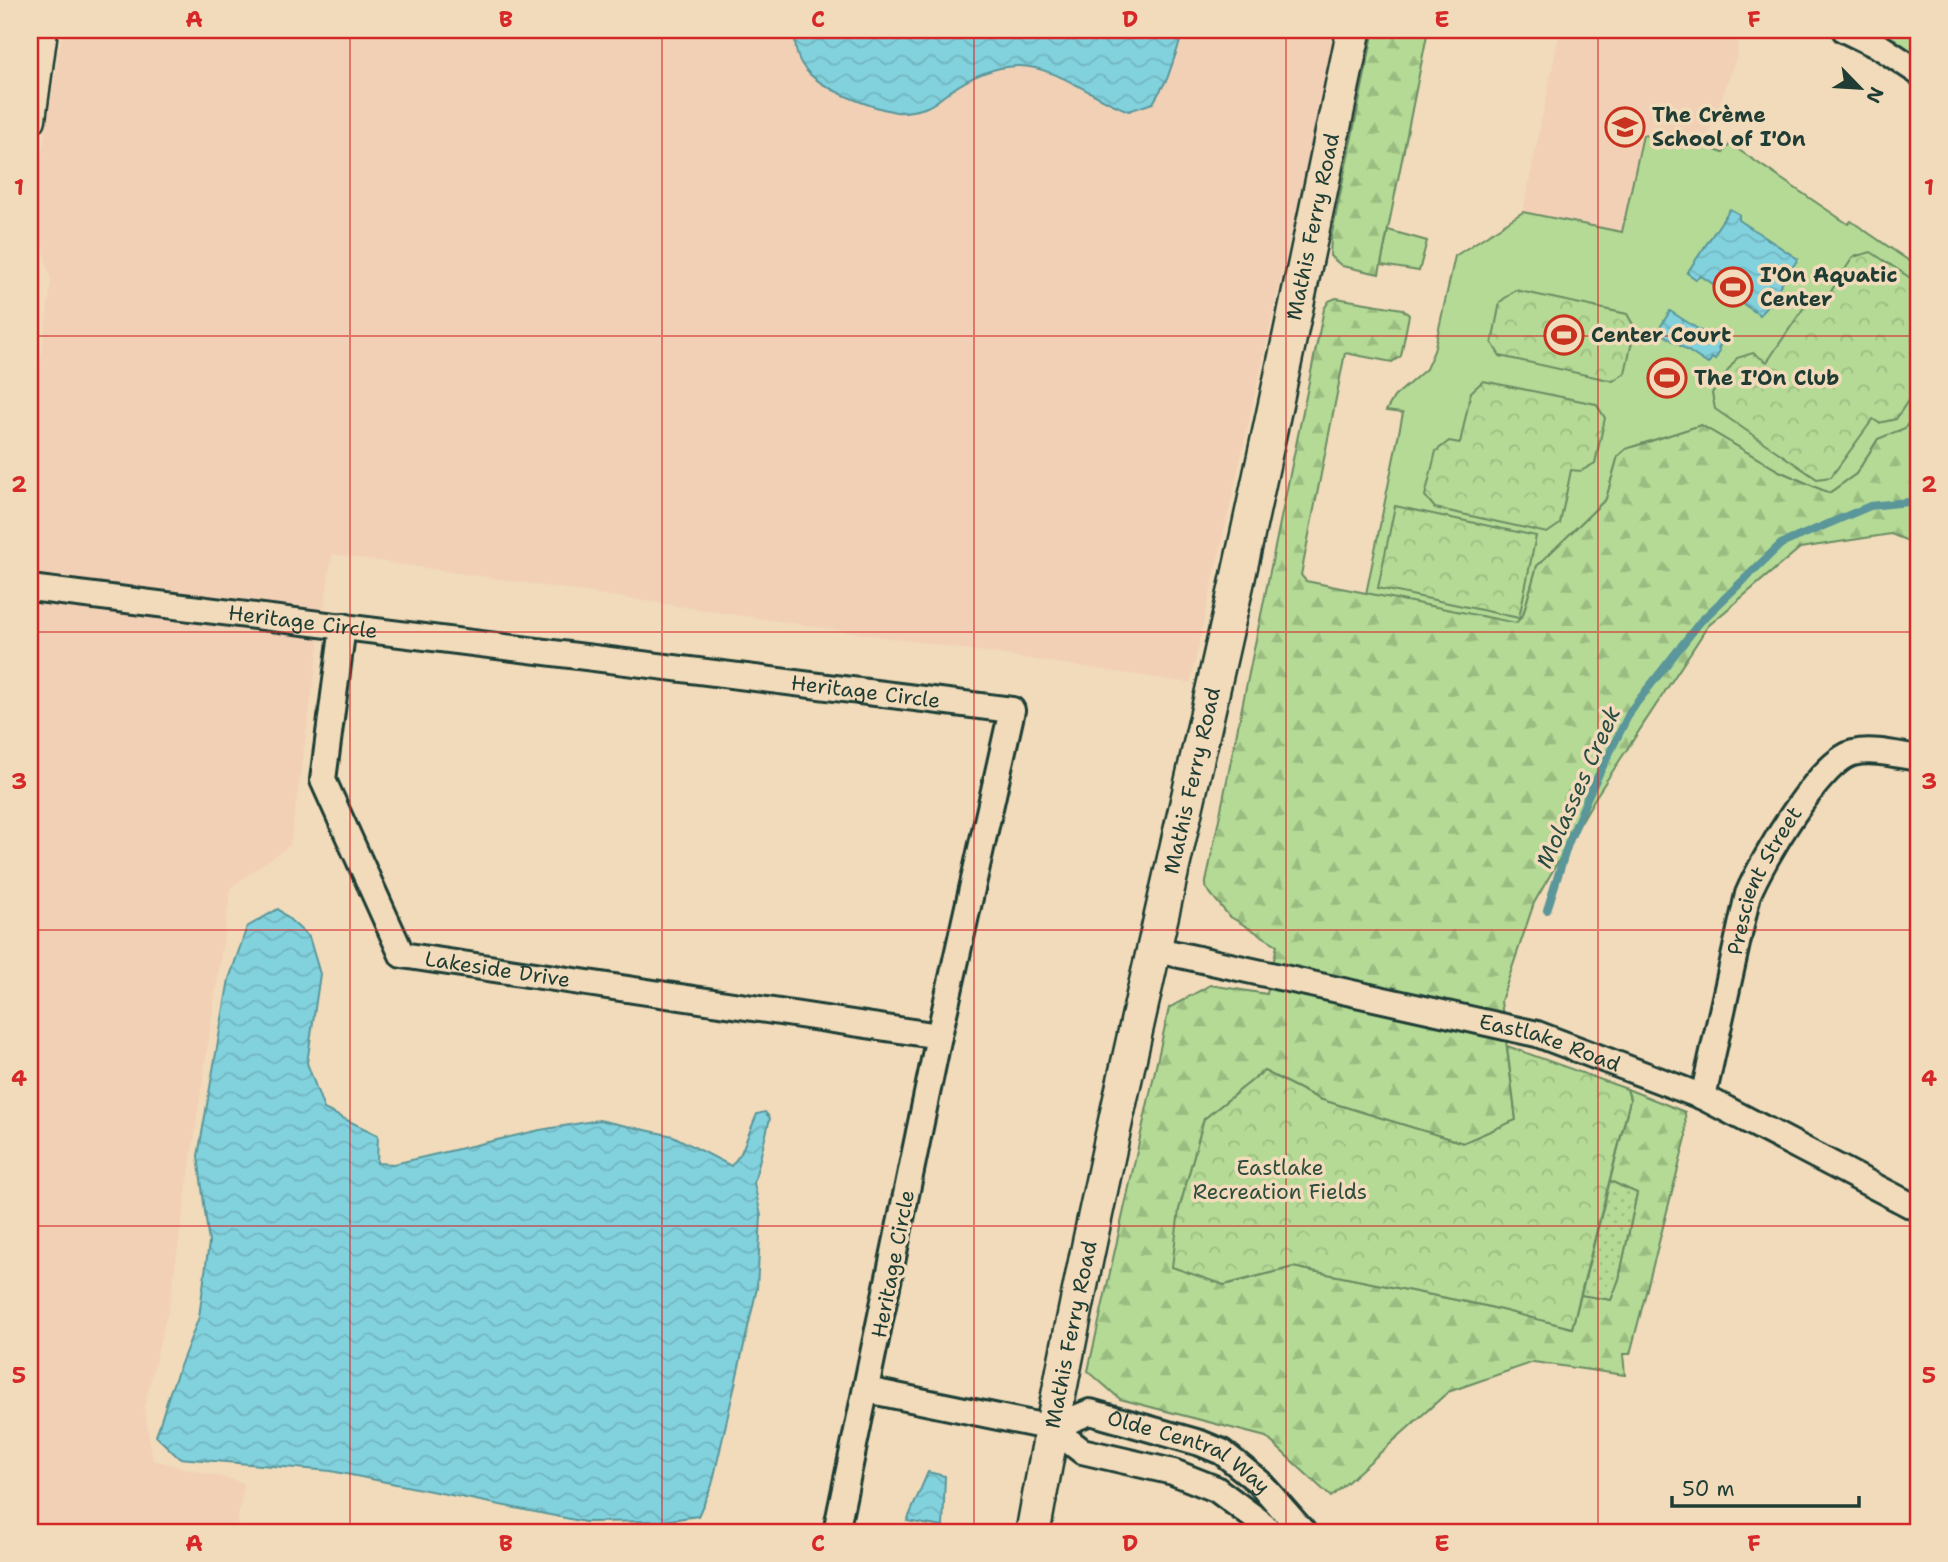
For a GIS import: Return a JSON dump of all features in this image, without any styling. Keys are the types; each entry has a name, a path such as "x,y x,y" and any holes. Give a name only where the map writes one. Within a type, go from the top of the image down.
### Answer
{"main road":[{"name":"Mathis Ferry Road","path":"1033,1532 1052,1428 1153,949 1235,593 1354,30"}],"street":[{"path":"30,119 42,30"},
{"path":"1845,30 1882,48 1918,72"},
{"name":"Heritage Circle","path":"30,588 1012,710 939,1036 836,1532"},
{"name":"Lakeside Drive","path":"343,626 323,780 402,955 939,1036"},
{"name":"Prescient Street","path":"1703,1097 1748,894 1794,815 1820,776 1843,757 1867,752 1918,758"},
{"name":"Eastlake Road","path":"1153,949 1537,1034 1703,1097 1918,1209"},
{"path":"867,1390 1052,1428"},
{"name":"Olde Central Way","path":"1270,1532 1216,1489 1172,1472 1082,1451 1052,1428 1090,1412 1200,1443 1222,1452 1259,1482 1303,1532"}],"shaded area":[{"path":"63,30 1337,30 1190,683 332,554 290,845 231,887 170,1302 144,1407 153,1460 244,1483 236,1532 30,1532 30,444 51,282 33,203"},
{"name":"The Crème School of I'On","path":"1560,30 1734,30 1738,33 1737,55 1707,139 1702,145 1643,135 1622,232 1523,212"}],"green space":[{"path":"1374,30 1428,30 1379,274 1342,266 1330,256 1331,238"},
{"path":"1871,30 1918,30 1918,57"},
{"name":"The I'On Club","path":"1643,135 1702,145 1723,153 1730,144 1848,224 1851,221 1918,267 1918,408 1905,429 1878,439 1856,474 1829,493 1779,471 1701,425 1626,449 1618,456 1606,499 1537,566 1523,615 1516,624 1366,594 1403,413 1386,411 1394,397 1426,369 1434,351 1455,256 1523,212 1622,232"},
{"path":"1388,230 1427,241 1419,271 1381,265"},
{"path":"1871,252 1918,283 1918,385 1896,419 1879,423 1873,419 1831,477 1817,479 1715,409 1712,393 1737,358 1753,353 1767,362 1807,303 1826,299 1853,257"},
{"path":"1515,290 1627,314 1635,328 1625,373 1613,381 1500,356 1492,343 1500,302"},
{"path":"1336,298 1402,309 1409,315 1401,356 1392,362 1345,353 1301,575 1306,581 1516,623 1523,615 1537,566 1606,499 1618,456 1626,449 1701,425 1779,471 1829,493 1856,474 1878,439 1905,428 1918,408 1918,545 1891,534 1800,548 1708,626 1595,798 1534,903 1501,1001 1516,1120 1463,1143 1319,1099 1264,1071 1204,1119 1179,1210 1224,1285 1293,1267 1486,1306 1572,1328 1581,1295 1611,1300 1619,1279 1637,1193 1610,1181 1630,1100 1627,1089 1685,1112 1686,1138 1630,1354 1623,1354 1625,1375 1534,1362 1448,1392 1331,1497 1266,1437 1120,1399 1088,1371 1169,1008 1210,985 1267,994 1277,945 1229,916 1205,887 1324,309 1329,301"},
{"path":"1483,381 1596,404 1605,418 1595,463 1581,471 1571,470 1560,524 1547,533 1435,508 1425,496 1436,451 1449,441 1460,443 1471,392"},
{"path":"1395,506 1536,536 1519,618 1378,588"},
{"name":"Eastlake Recreation Fields","path":"1507,1046 1627,1089 1630,1100 1572,1328 1486,1306 1293,1267 1224,1285 1172,1267 1179,1210 1204,1119 1264,1071 1319,1099 1463,1143 1516,1120"},
{"path":"1610,1181 1637,1193 1619,1279 1611,1300 1581,1295"}],"water":[{"path":"795,30 1184,30 1167,79 1153,103 1129,111 1046,71 1017,66 998,68 973,77 930,106 899,112 885,110 834,91 813,77 797,55"},
{"path":"1730,209 1739,214 1739,220 1798,259 1760,315 1701,276 1696,279 1687,273"},
{"path":"1670,311 1721,344 1715,360 1712,358 1708,364 1658,331"},
{"path":"278,909 309,937 320,974 307,1063 324,1109 378,1135 377,1163 394,1164 540,1130 599,1120 673,1136 731,1166 741,1153 757,1114 765,1112 770,1118 754,1183 761,1216 757,1288 712,1485 698,1516 663,1521 585,1522 331,1471 179,1458 156,1436 199,1317 209,1243 198,1156 229,979 247,927"},
{"path":"928,1472 945,1476 943,1527 907,1521"}],"waterway":[{"name":"Molasses Creek","path":"1547,910 1568,844 1588,796 1631,710 1700,622 1781,544 1870,506 1918,501"}],"place":[{"name":"The Crème School of I'On","path":"1625,127"},
{"name":"I'On Aquatic Center","path":"1733,287"},
{"name":"Center Court","path":"1564,335"},
{"name":"The I'On Club","path":"1667,378"}]}
